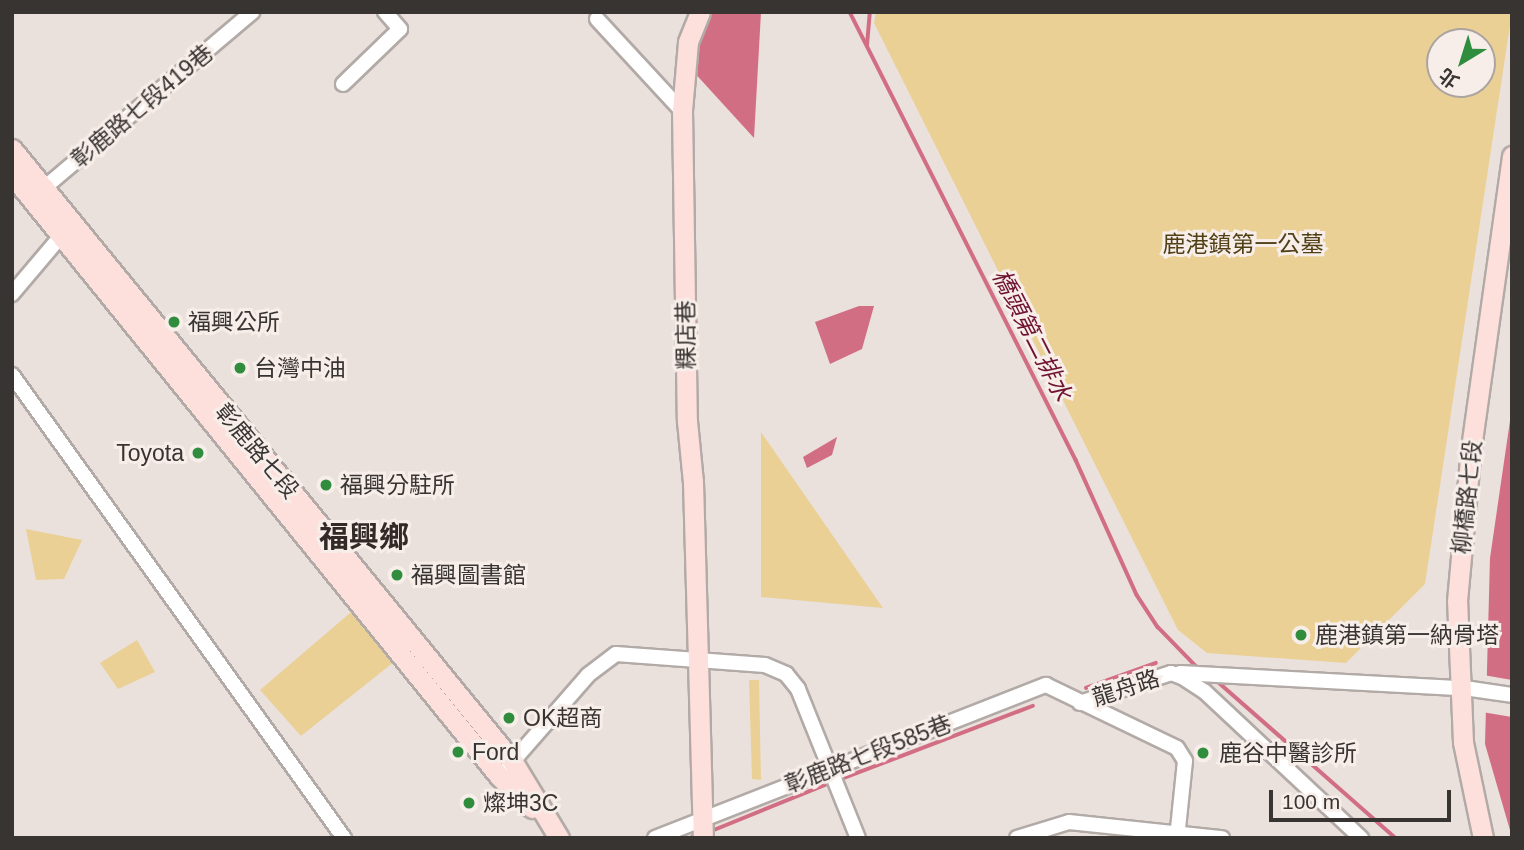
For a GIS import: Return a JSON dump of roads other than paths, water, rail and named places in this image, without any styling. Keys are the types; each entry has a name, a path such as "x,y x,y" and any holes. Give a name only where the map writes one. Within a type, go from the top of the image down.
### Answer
{"main road":[{"name":"粿店巷","path":"700,12 688,42 682,111 695,660 703,828"},
{"name":"彰鹿路七段","path":"12,149 37,194 499,776 550,833"},
{"name":"柳橋路七段","path":"1483,838 1463,742 1466,688 1457,601 1463,523 1512,156"},
{"name":"彰鹿路七段","path":"12,175 37,194"},
{"name":"彰鹿路七段","path":"66,230 513,762 550,833"}],"street":[{"name":"彰鹿路七段419巷","path":"37,194 252,12"},
{"path":"343,84 400,29 385,12"},
{"path":"597,19 682,111"},
{"path":"12,294 66,230"},
{"path":"12,375 43,412 344,838"},
{"path":"499,776 600,664 616,654 765,665 786,674 812,716 828,769 858,838"},
{"path":"1171,673 1466,688 1512,695"},
{"name":"龍舟路","path":"1080,703 1171,673 1205,692 1361,838"},
{"name":"彰鹿路七段585巷","path":"655,838 703,828 828,769 1046,685 1177,748 1185,761 1178,834"},
{"path":"1017,838 1069,822 1222,838"}],"waterway":[{"name":"橋頭第二排水","path":"850,12 1076,460 1137,595 1158,627 1198,668"},
{"path":"867,45 870,12"},
{"path":"1086,688 1156,663"},
{"path":"1216,680 1396,838"},
{"path":"844,778 1033,706"},
{"path":"714,830 825,785"}],"place":[{"name":"福興公所","path":"174,322"},
{"name":"台灣中油","path":"240,368"},
{"name":"Toyota","path":"198,453"},
{"name":"福興分駐所","path":"326,485"},
{"name":"福興圖書館","path":"397,575"},
{"name":"鹿港鎮第一納骨塔","path":"1301,635"},
{"name":"OK超商","path":"509,718"},
{"name":"Ford","path":"458,752"},
{"name":"鹿谷中醫診所","path":"1203,753"},
{"name":"燦坤3C","path":"469,803"}],"district":[{"name":"福興鄉","path":"364,537"}],"park label":[{"name":"鹿港鎮第一公墓","path":"1243,244"}]}
